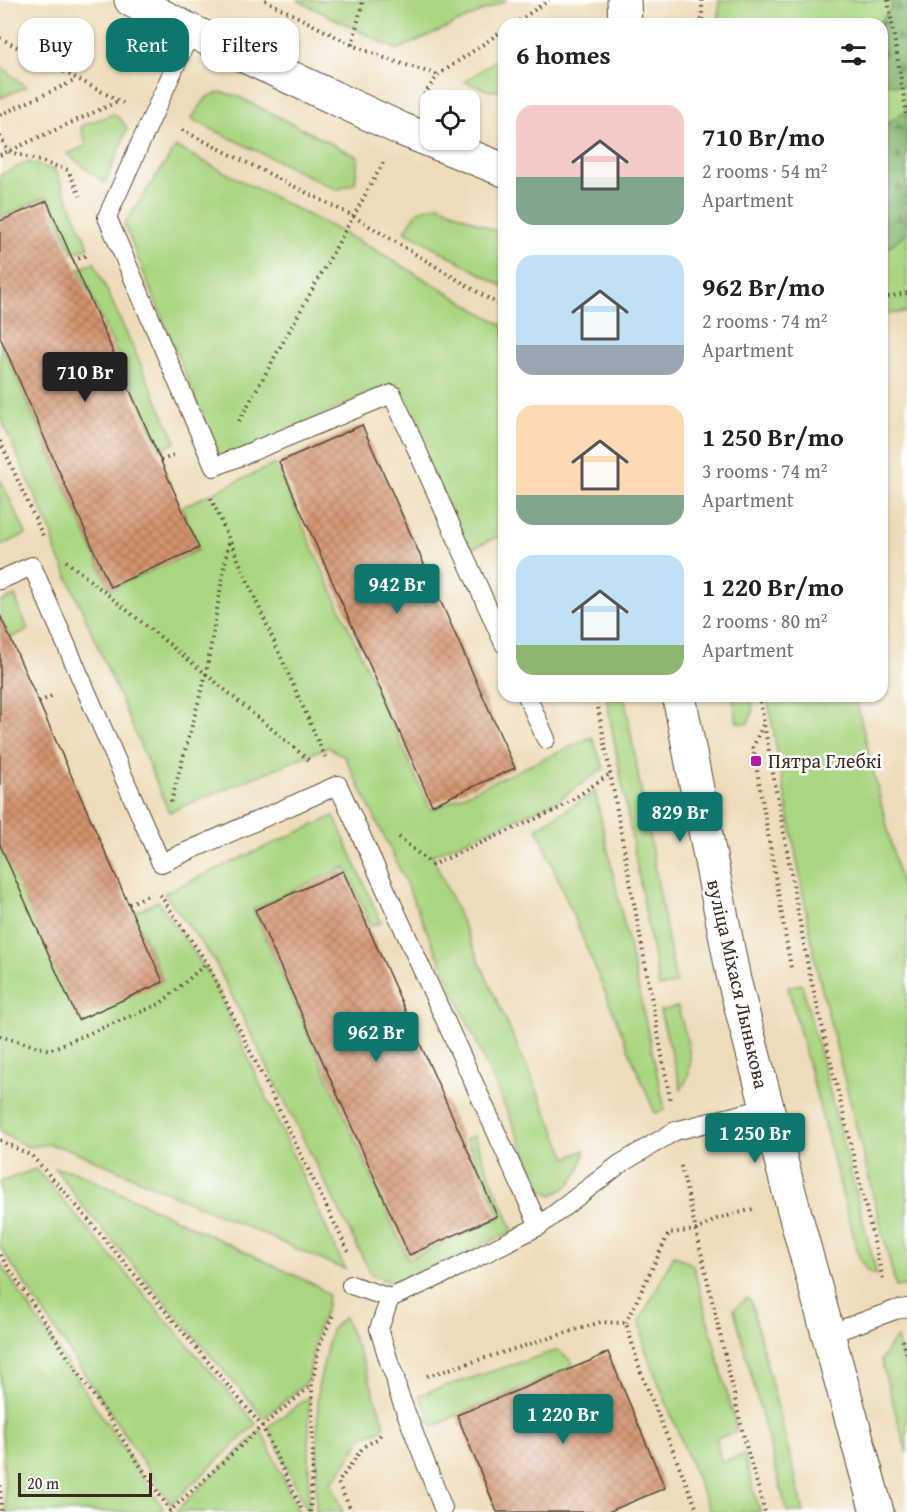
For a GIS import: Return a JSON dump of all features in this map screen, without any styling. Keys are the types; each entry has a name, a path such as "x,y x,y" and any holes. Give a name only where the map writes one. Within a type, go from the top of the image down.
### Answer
{"street":[{"path":"131,0 191,31 401,129 498,168"},
{"path":"624,0 625,18"},
{"name":"вуліца Міхася Лынькова","path":"680,702 734,980 766,1108 877,1512"}],"lane":[{"path":"191,31 107,217 214,467 392,394 498,631"},
{"path":"0,580 32,566 161,863 338,785 539,1226"},
{"path":"530,702 546,739"},
{"path":"351,1285 390,1298 442,1275 539,1226 620,1164 675,1131 766,1108"},
{"path":"390,1298 379,1329 398,1392 443,1508"},
{"path":"829,1334 901,1309"}],"path":[{"path":"265,0 351,45 387,60 438,75 498,34"},
{"path":"351,45 363,0"},
{"path":"523,18 549,0"},
{"path":"702,0 702,18"},
{"path":"888,0 907,116"},
{"path":"0,38 119,102 153,116 353,216 498,304"},
{"path":"0,114 76,80"},
{"path":"0,154 119,102"},
{"path":"0,136 8,151"},
{"path":"338,785 206,486 214,467 353,216"},
{"path":"888,297 907,293"},
{"path":"0,441 48,546"},
{"path":"161,863 169,812 206,674 229,539"},
{"path":"57,553 338,785"},
{"path":"597,702 680,1159 745,1442 765,1512"},
{"path":"760,702 808,967 885,1287 901,1309 907,1354"},
{"path":"764,724 753,747 791,968"},
{"path":"398,836 432,865 560,808 610,774"},
{"path":"129,904 157,891 207,963 349,1253 351,1285"},
{"path":"0,1036 49,1050 160,1004 207,963"},
{"path":"0,1140 32,1156 262,1426 303,1512"},
{"path":"698,1512 641,1373 626,1323 669,1233 696,1230 717,1218 791,1199"},
{"path":"0,1255 170,1512 262,1426 312,1385"},
{"path":"310,1512 313,1465 312,1385 319,1346 337,1306"},
{"path":"398,1392 413,1380 601,1322 626,1323"},
{"path":"352,1512 338,1483 363,1447 381,1434 382,1425"},
{"path":"0,1485 1,1512"}],"green space":[{"path":"297,0 507,0 397,50"},
{"path":"719,0 907,0 907,312 888,314 888,18 719,18"},
{"path":"886,0 907,0 907,87 888,84 888,18 883,18 893,6"},
{"path":"498,58 498,90 490,91 465,82"},
{"path":"0,65 26,87 0,98"},
{"path":"221,92 237,96 358,157 355,183 337,190 191,119 207,97"},
{"path":"907,109 907,232 888,248 888,123"},
{"path":"114,114 124,123 127,130 105,183 67,154 86,146 81,126"},
{"path":"176,147 372,248 498,322 498,537 468,550 392,383 221,461 124,224"},
{"path":"28,162 55,170 89,247 73,253 48,196 0,218 0,175"},
{"path":"439,205 498,232 498,284 405,231 418,211"},
{"path":"94,262 176,442 161,450 79,269"},
{"path":"0,341 110,589 199,550 182,507 275,464 431,810 592,737 604,768 557,801 432,855 567,1158 585,1150 575,1177 559,1192 552,1195 542,1190 395,859 345,757 328,747 169,812 55,550 53,536 0,416"},
{"path":"0,479 26,534 0,546"},
{"path":"15,596 28,630 0,642 0,602"},
{"path":"607,702 625,702 676,984 659,987"},
{"path":"734,702 752,702 753,712 747,724 737,722"},
{"path":"768,702 856,702 907,909 907,1285 896,1287 816,965"},
{"path":"595,792 665,1110 655,1113 537,828"},
{"path":"334,816 381,922 371,926 345,867 253,909 408,1259 501,1217 466,1139 474,1136 513,1231 408,1279 392,1282 372,1276 214,960 164,893"},
{"path":"0,844 78,1019 163,981 134,913 158,901 210,975 345,1269 72,1150 49,1144 28,1147 0,1132"},
{"path":"802,984 877,1275 867,1271 859,1257 788,987"},
{"path":"678,1007 687,1038 690,1060 687,1080 681,1089 660,1011"},
{"path":"55,1168 74,1171 317,1286 328,1295 326,1310 317,1330 308,1381 264,1418 82,1205"},
{"path":"36,1169 256,1424 171,1504 0,1247 0,1182"},
{"path":"674,1255 693,1265 737,1430 716,1438 721,1462 744,1455 760,1512 710,1512 645,1349 640,1321"},
{"path":"0,1263 163,1508 158,1512 6,1512 0,1390"},
{"path":"747,1298 751,1302 804,1512 787,1512 734,1309"},
{"path":"344,1317 365,1367 385,1427 362,1438 338,1475 331,1481 343,1512 316,1512 318,1388 331,1330"},
{"path":"897,1338 907,1375 907,1453 881,1360"},
{"path":"558,1350 572,1362 573,1367 457,1415 434,1427 419,1395"},
{"path":"309,1397 309,1512 308,1512 268,1427"},
{"path":"261,1430 299,1512 176,1511"}],"building":[{"path":"47,201 199,548 110,587 0,337 0,221"},
{"path":"362,425 515,768 432,805 279,462"},
{"path":"0,615 163,982 78,1020 0,845"},
{"path":"343,871 497,1216 409,1255 255,910"},
{"path":"608,1352 665,1488 608,1512 497,1512 457,1415"}],"place":[{"name":"Пятра Глебкі","path":"756,761"}]}
